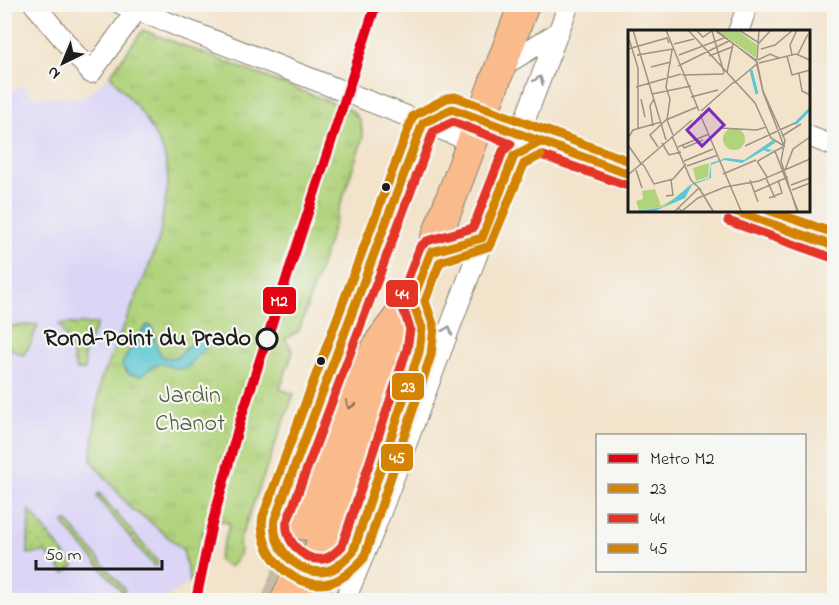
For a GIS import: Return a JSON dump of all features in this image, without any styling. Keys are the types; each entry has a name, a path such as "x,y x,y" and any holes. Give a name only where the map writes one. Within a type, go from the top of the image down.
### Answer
{"highway":[{"path":"305,524 358,384 382,341 412,301"},
{"path":"342,537 409,349 412,301"}],"main road":[{"path":"286,600 295,580 311,571 326,572 341,564 352,552 419,352 422,328 412,301 524,4"},
{"path":"311,571 316,589 311,600"}],"street":[{"path":"34,4 91,73 128,8 423,123 452,109 477,131 519,135 628,174"},
{"path":"519,135 568,4"},
{"path":"739,30 748,4"},
{"path":"501,67 557,33"},
{"path":"809,137 834,146"},
{"path":"345,600 374,533 514,156 540,142"},
{"path":"738,212 834,246"},
{"path":"431,252 482,238"}],"shaded area":[{"path":"110,75 144,116 163,150 168,184 159,239 100,382 91,460 143,517 183,550 190,582 162,600 5,600 4,93 7,95 22,85 32,97 85,97"}],"green space":[{"name":"Jardin Chanot","path":"143,30 351,110 360,120 363,137 299,331 285,339 293,351 280,389 294,394 239,542 239,555 231,566 226,566 218,559 230,524 208,517 197,552 195,579 190,582 183,550 147,519 132,510 91,460 100,382 159,239 168,184 163,150 144,116 110,75"},
{"path":"59,324 97,324 84,354 85,370 76,370 71,348"},
{"path":"38,325 23,355 5,346 5,326"},
{"path":"99,493 158,562 156,566 97,497"},
{"path":"29,510 74,566 64,573 45,552 28,554"},
{"path":"67,521 125,590 123,593 64,525"}],"water":[{"path":"148,325 152,327 157,348 163,357 176,357 200,337 210,340 205,349 185,368 179,369 161,364 149,369 142,376 129,374 122,366 123,362"}],"tunnel":[{"path":"278,600 305,524"}],"metro line":[{"name":"M2","path":"196,600 211,528 241,418 376,4"}],"transit line":[{"name":"45","path":"541,155 524,164 490,246 440,262 425,301 434,327 431,355 364,558 353,570 329,583 315,584 290,575 271,555 265,542 262,529 263,516 413,116 447,98 455,97 628,161"},
{"name":"23","path":"540,142 514,156 482,238 431,252 412,301 422,328 419,352 353,552 338,566 327,571 316,572 296,564 288,557 277,539 275,519 423,123 452,109 628,174"},
{"name":"44","path":"453,122 511,144 503,151 473,228 427,241 420,247 400,299 410,329 407,349 342,546 326,558 309,557 292,542 287,522 433,132 453,122"},
{"name":"44","path":"541,155 625,185"},
{"name":"23","path":"738,212 834,246"},
{"name":"45","path":"774,212 834,233"},
{"name":"44","path":"728,221 830,257"}],"place":[{"name":"Rond-Point du Prado","path":"267,339"}]}
